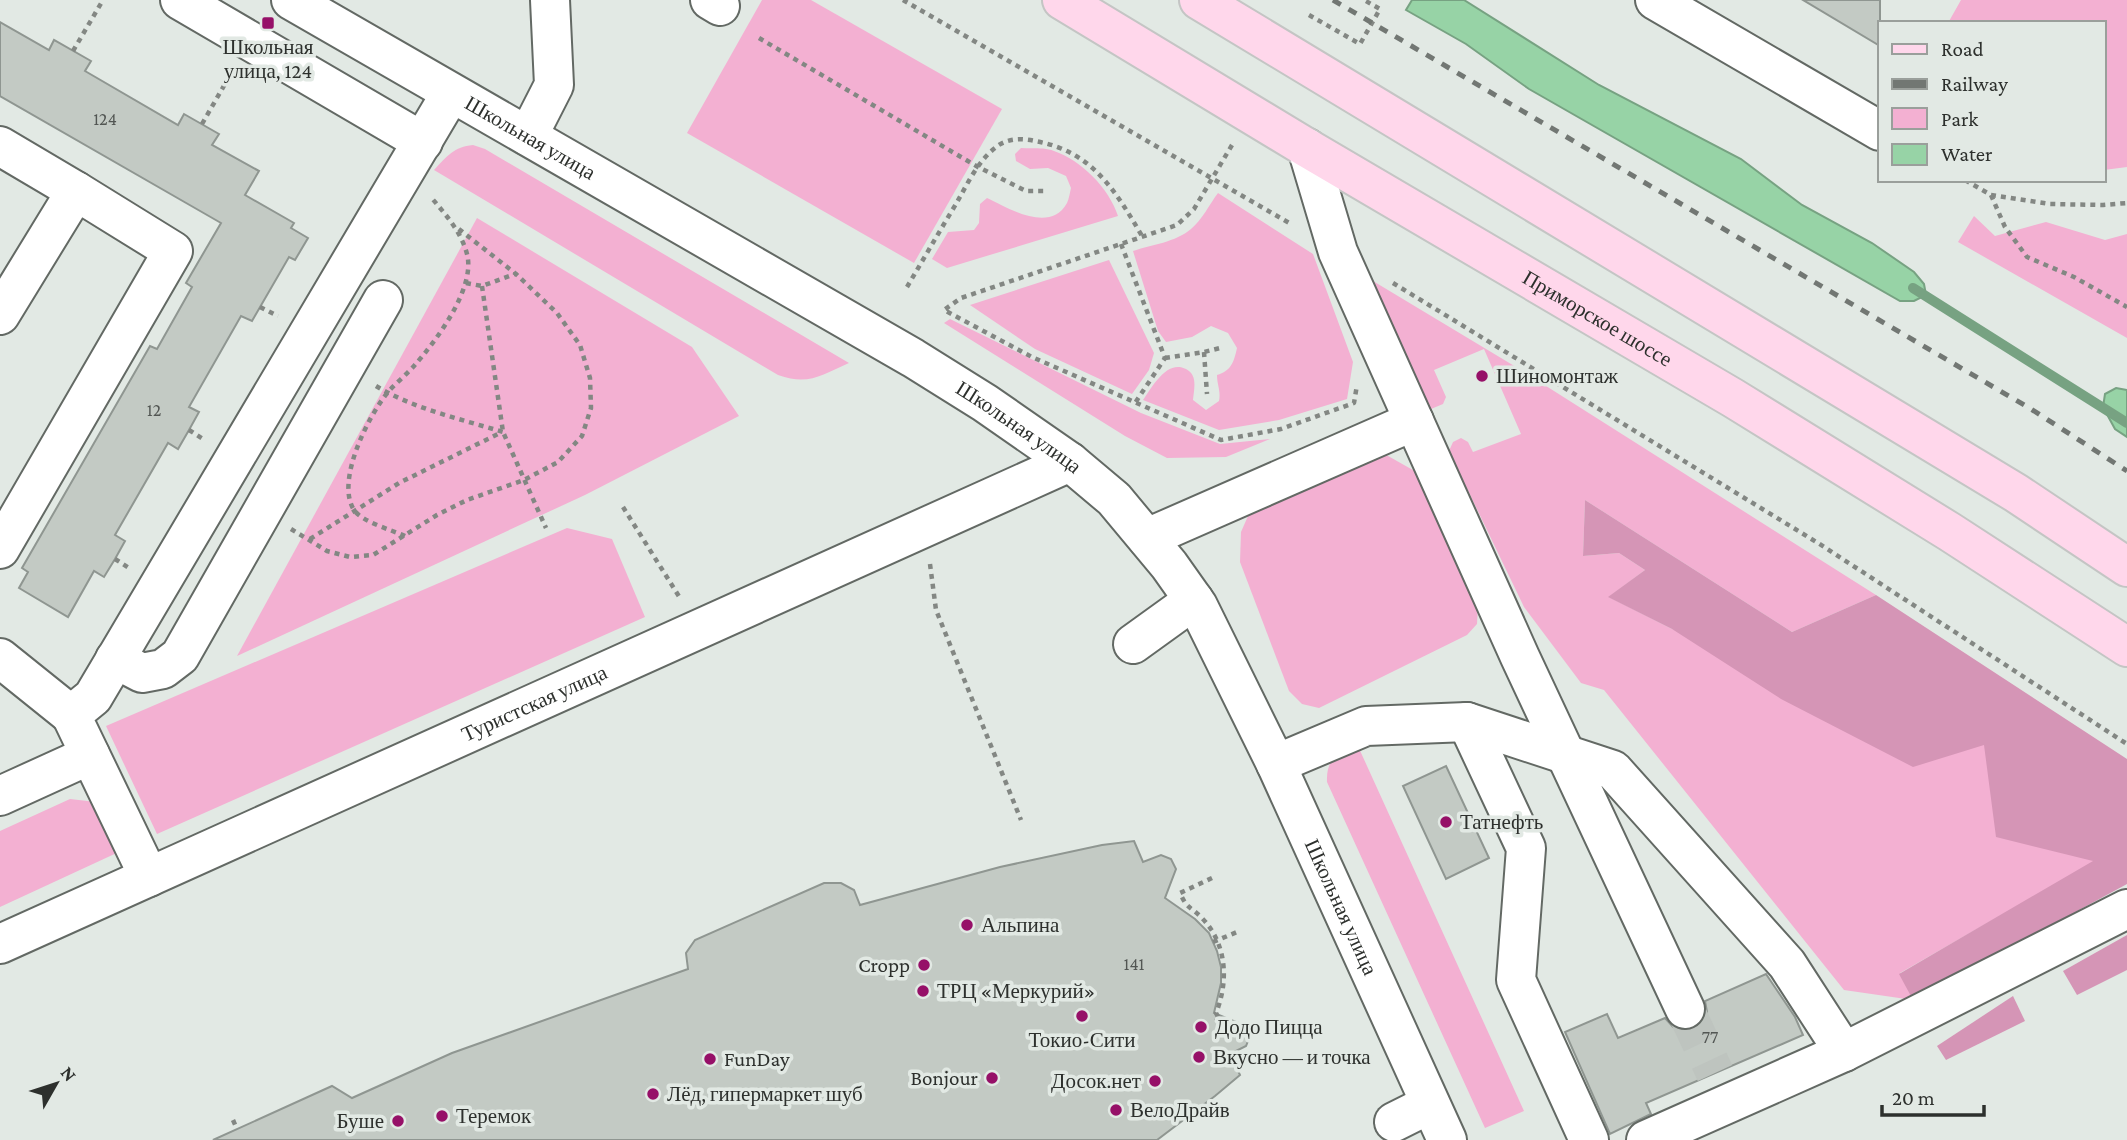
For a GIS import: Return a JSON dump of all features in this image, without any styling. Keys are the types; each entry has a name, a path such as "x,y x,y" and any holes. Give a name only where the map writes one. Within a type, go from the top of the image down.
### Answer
{"main road":[{"name":"Приморское шоссе","path":"1062,0 1307,148 1745,405 1950,532 2127,647"},
{"path":"1199,0 2016,493 2127,567"}],"street":[{"path":"180,0 415,155"},
{"name":"Школьная улица","path":"291,0 913,358 985,403 1070,462 1114,499 1194,600 1276,764 1447,1140"},
{"path":"528,136 554,85 550,0"},
{"path":"1655,0 1878,130"},
{"path":"71,715 93,697 451,93"},
{"path":"0,146 173,251 0,549"},
{"path":"1307,148 1338,252 1520,657 1685,1009"},
{"path":"0,315 76,191"},
{"path":"116,659 142,673 163,669 180,656 383,300"},
{"path":"1147,538 1414,421"},
{"name":"Туристская улица","path":"0,944 104,913 149,877 438,762 1070,462"},
{"path":"1133,644 1194,600"},
{"path":"0,658 71,715 149,877"},
{"path":"1467,722 1526,848 1516,980 1589,1140"},
{"path":"1276,764 1366,726 1467,722 1613,770 1787,964 1856,1046"},
{"path":"0,796 90,755"},
{"path":"1646,1140 1722,1088 1856,1046 2127,909"},
{"path":"1394,1122 1430,1104"}],"path":[{"path":"73,51 103,0"},
{"path":"903,0 1338,252"},
{"path":"1309,15 1360,44 1380,9 1364,0"},
{"path":"759,38 978,167 1026,191 1048,191"},
{"path":"202,124 235,67"},
{"path":"907,287 978,167 995,147 1009,140 1055,144 1088,163 1117,193 1142,236"},
{"path":"1235,141 1194,209 1177,225 961,298 944,310 1032,357 1222,440 1281,429 1354,403 1358,382"},
{"path":"405,536 367,520 354,510 349,496 349,476 355,452 372,417 388,393 433,342 453,311 466,283 468,256 455,226 415,155"},
{"path":"1968,182 1991,195 2050,204 2127,203"},
{"path":"1991,195 2005,227 2027,257 2074,277 2127,307"},
{"path":"455,226 516,274 556,313 580,345 590,378 591,408 582,436 558,462 524,480 467,500 437,515 373,555 350,557 327,551 310,540 399,483 503,432"},
{"path":"1121,244 1165,358"},
{"path":"466,283 482,286 516,274"},
{"path":"1385,279 1818,543 2127,744"},
{"path":"482,286 503,432 546,528"},
{"path":"260,307 282,319"},
{"path":"1135,403 1165,358 1220,348"},
{"path":"1204,352 1207,394"},
{"path":"388,393 503,432"},
{"path":"189,430 209,442"},
{"path":"624,507 683,603"},
{"path":"114,559 135,572"},
{"path":"930,560 936,610 1021,820"},
{"path":"1212,878 1180,893 1186,906 1201,918 1215,941 1224,967 1225,983 1216,1013 1219,1019 1215,1021"},
{"path":"1215,941 1237,932"},
{"path":"233,1120 237,1129"}],"green space":[{"path":"762,0 811,0 1002,109 914,263 687,133"},
{"path":"1961,0 2127,0 2127,167 2106,170 2106,21 1949,21"},
{"path":"473,145 485,149 849,363 815,378 798,379 778,375 434,170 456,150"},
{"path":"1021,148 1050,150 1064,155 1084,168 1108,195 1118,216 947,268 932,259 948,232 974,230 979,223 980,204 987,198 1028,216 1050,217 1060,212 1067,203 1071,188 1066,176 1048,168 1030,169 1016,161 1015,154"},
{"path":"1218,193 1313,254 1353,362 1347,399 1279,420 1219,430 1143,400 1166,371 1179,367 1192,375 1193,400 1206,410 1219,401 1217,375 1226,371 1235,358 1237,348 1228,333 1211,326 1192,337 1166,342 1158,331 1133,251 1171,240 1191,229"},
{"path":"1974,216 1995,236 2046,222 2105,240 2127,234 2127,338 1958,242"},
{"path":"477,218 692,347 739,416 585,495 237,656"},
{"path":"1109,260 1154,353 1149,370 1132,394 1035,349 970,305"},
{"path":"1368,278 1516,367 1876,595 1792,632 1585,500 1583,556 1619,553 1645,570 1609,597 1672,629 1985,745 2094,862 1900,973 1913,1000 1844,990 1604,690 1581,683 1524,607 1449,451 1453,442 1461,438 1468,442 1473,452 1521,434 1484,349 1434,370 1446,397 1443,404 1431,409 1424,405"},
{"path":"950,319 1141,413 1220,444 1270,439 1226,457 1167,458 1125,436 944,323"},
{"path":"1381,452 1420,474 1478,605 1477,624 1467,635 1319,708 1302,704 1289,691 1240,562 1241,532 1255,500"},
{"path":"567,528 612,539 645,617 157,834 106,726"},
{"path":"1357,744 1524,1111 1485,1128 1327,782 1327,774 1334,757"},
{"path":"70,799 96,802 121,851 0,907 0,831"}],"shaded area":[{"path":"1585,500 1792,632 1876,595 2127,759 2127,884 1913,1000 1899,974 2093,861 1996,837 1984,745 1913,767 1781,699 1672,629 1608,597 1645,570 1619,553 1583,556"},
{"path":"2127,935 2127,970 2077,995 2063,971"},
{"path":"2013,996 2025,1021 1946,1060 1937,1046"}],"water":[{"path":"1412,0 1464,0 1599,85 1741,159 1802,205 1872,243 1914,272 1924,284 1926,295 1914,301 1900,301 1529,89 1466,44 1406,10"},
{"path":"2116,388 2127,390 2127,437 2115,429 2103,407 2105,394"}],"building":[{"path":"1803,0 1880,0 1878,45"},
{"path":"0,22 49,50 54,40 91,61 85,71 178,125 184,114 219,134 212,145 259,171 245,195 294,223 291,228 308,238 295,260 289,257 252,321 241,316 189,407 199,412 189,430 178,449 168,443 115,535 125,541 115,559 104,577 94,571 68,617 19,588 28,572 22,568 150,346 157,349 192,287 186,283 221,223 0,96"},
{"name":"Татнефть","path":"1446,766 1489,858 1446,879 1403,786"},
{"name":"ТРЦ «Меркурий»","path":"1134,841 1143,862 1161,855 1171,859 1176,869 1165,898 1195,919 1209,933 1217,951 1221,983 1214,1013 1246,1026 1250,1036 1246,1046 1230,1054 1240,1075 1157,1140 213,1140 332,1086 352,1098 452,1053 688,969 686,953 695,940 824,883 841,883 854,890 860,905 1000,867 1102,845"},
{"path":"1766,974 1795,1017 1803,1035 1646,1103 1651,1114 1610,1134 1565,1032 1607,1014 1618,1038 1665,1018 1673,1027 1684,1031 1694,1029 1703,1021 1707,1012 1705,1001"}],"waterway":[{"path":"1913,288 2127,423"}],"tunnel":[{"path":"1685,1009 1715,1073"}],"railway":[{"path":"1333,0 2031,409 2127,471"}],"place":[{"name":"Школьная улица, 124","path":"268,23"},
{"name":"Шиномонтаж","path":"1482,376"},
{"name":"Татнефть","path":"1446,822"},
{"name":"Альпина","path":"967,925"},
{"name":"Cropp","path":"924,965"},
{"name":"ТРЦ «Меркурий»","path":"923,991"},
{"name":"Токио-Сити","path":"1082,1016"},
{"name":"Додо Пицца","path":"1201,1027"},
{"name":"Вкусно — и точка","path":"1199,1057"},
{"name":"FunDay","path":"710,1059"},
{"name":"Bonjour","path":"992,1078"},
{"name":"Досок.нет","path":"1155,1081"},
{"name":"Лёд, гипермаркет шуб","path":"653,1094"},
{"name":"ВелоДрайв","path":"1116,1110"},
{"name":"Теремок","path":"442,1116"},
{"name":"Буше","path":"398,1121"}]}
